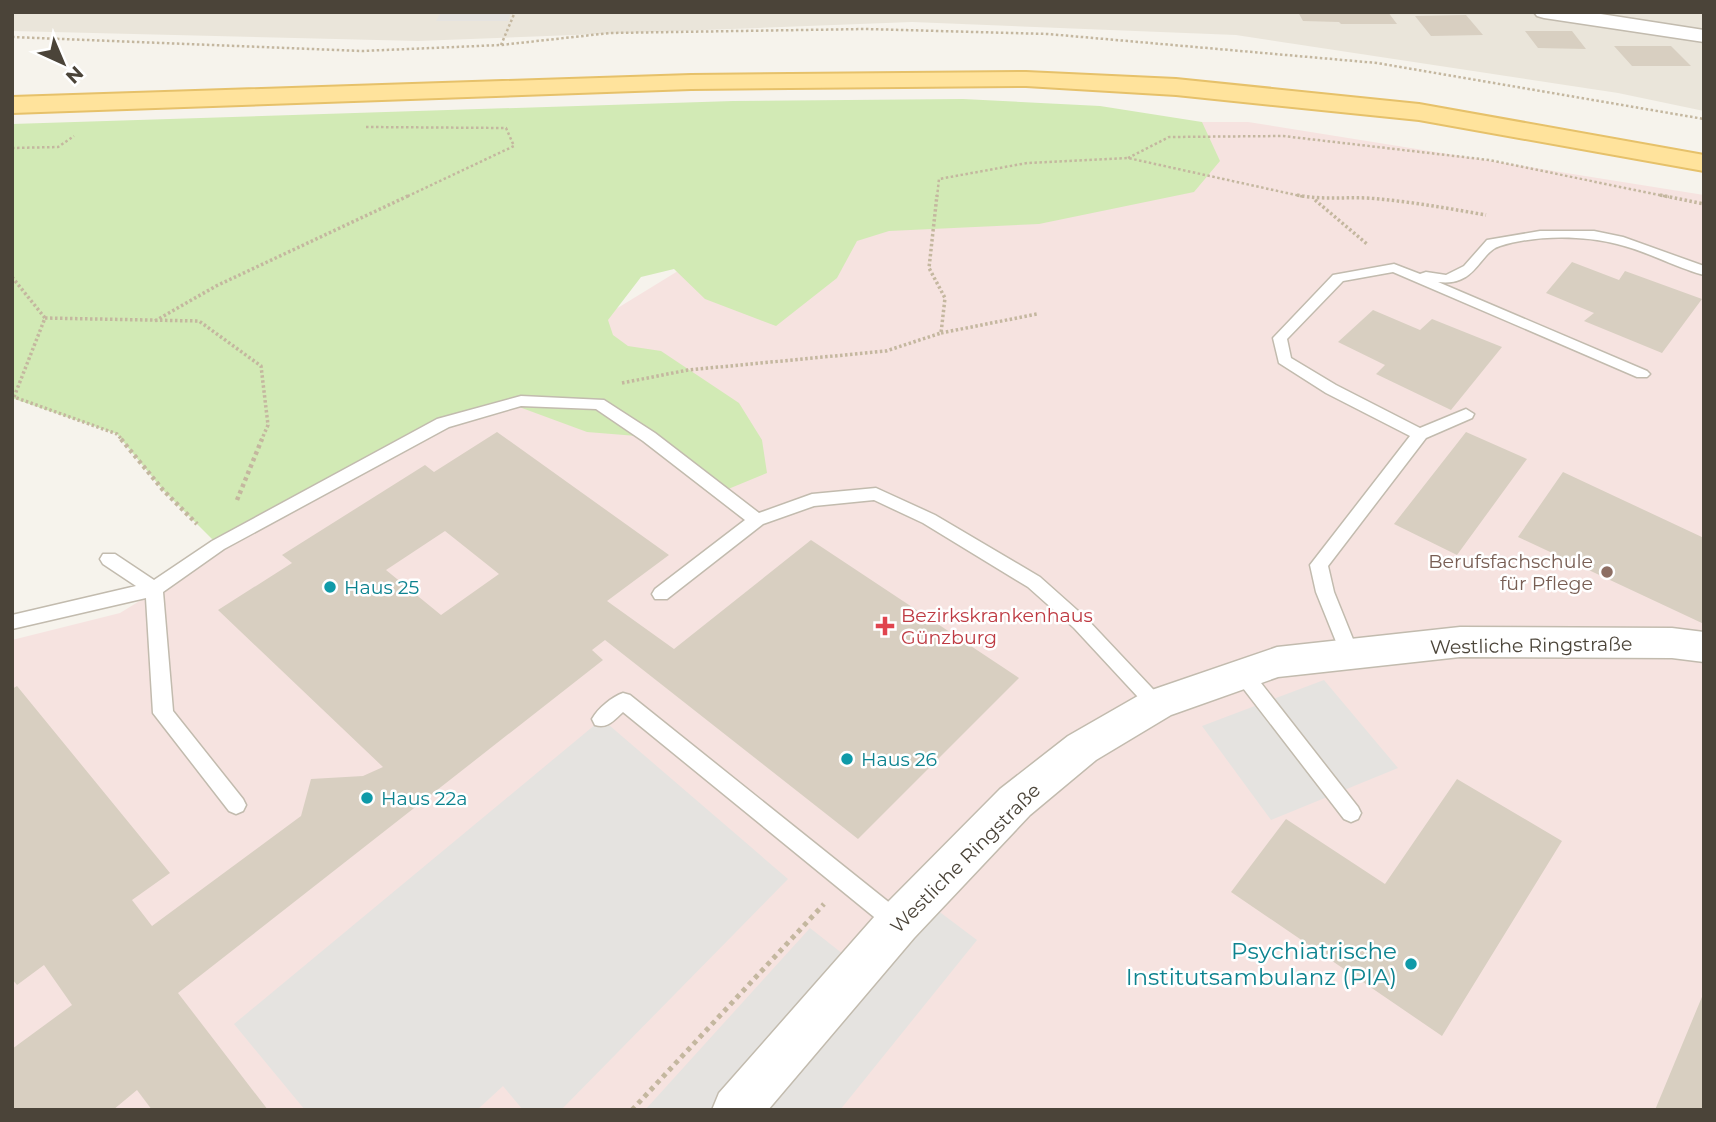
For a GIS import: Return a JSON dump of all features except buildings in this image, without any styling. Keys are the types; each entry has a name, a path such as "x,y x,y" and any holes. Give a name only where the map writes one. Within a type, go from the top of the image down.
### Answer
{"main road":[{"path":"12,104 691,82 1026,79 1176,88 1419,112 1704,163"}],"street":[{"path":"1545,12 1704,36"},
{"name":"Westliche Ringstraße","path":"736,1110 898,923 1015,802 1082,748 1157,704 1277,662 1460,642 1672,643 1704,647"}],"lane":[{"path":"1420,434 1331,389 1284,360 1280,338 1338,278 1400,271 1448,279 1469,269 1492,243 1540,235 1594,235 1623,241 1704,271"},
{"path":"1400,271 1642,374"},
{"path":"12,622 154,589 218,545 443,423 521,401 599,404 649,437 757,520"},
{"path":"1350,654 1325,592 1319,565 1420,434 1466,414"},
{"path":"661,594 757,520 812,500 876,495 929,519 1034,582 1080,623 1157,704"},
{"path":"109,559 154,589"},
{"path":"154,589 163,713 236,805"},
{"path":"1243,674 1351,813"},
{"path":"602,719 623,701 898,923"}],"path":[{"path":"500,46 515,12"},
{"path":"155,321 216,286 514,146 506,128 353,127"},
{"path":"12,148 58,147 83,131"},
{"path":"1128,158 1169,136 1283,136 1489,160 1704,204"},
{"path":"941,333 946,298 929,268 939,179 1027,163 1128,158 1315,199 1363,198 1422,204 1488,216"},
{"path":"1315,199 1400,271"},
{"path":"12,277 45,318 199,321 261,366 268,425 218,545 163,490 117,434 14,397 45,318"},
{"path":"611,385 688,370 886,351 941,333 1037,314"},
{"path":"632,1110 846,881"}],"shaded area":[{"path":"12,12 1704,12 1704,111 1618,93 1236,35 912,22 418,41 12,31"},
{"path":"441,12 511,12 508,21 436,21"},
{"name":"Bezirkskrankenhaus Günzburg","path":"921,122 1248,122 1704,195 1704,1110 12,1110 12,640 120,613"},
{"path":"1324,680 1398,768 1271,820 1202,726"},
{"path":"602,719 788,879 561,1110 523,1110 503,1086 477,1110 305,1110 234,1024"},
{"path":"937,910 977,940 840,1110 768,1110"},
{"path":"810,928 848,958 715,1110 645,1110"}],"green space":[{"path":"963,99 1100,106 1202,122 1220,161 1194,192 1039,224 889,231 857,241 837,278 776,326 705,299 674,269 641,277 608,320 613,335 628,346 661,351 739,403 762,440 767,473 721,492 649,437 587,432 511,404 443,423 218,545 163,490 117,434 12,398 12,124 733,101"}],"place":[{"name":"Berufsfachschule für Pflege","path":"1607,572"},
{"name":"Haus 25","path":"330,587"},
{"name":"Bezirkskrankenhaus Günzburg","path":"885,626"},
{"name":"Haus 26","path":"847,759"},
{"name":"Haus 22a","path":"367,798"},
{"name":"Psychiatrische Institutsambulanz (PIA)","path":"1411,964"}]}
